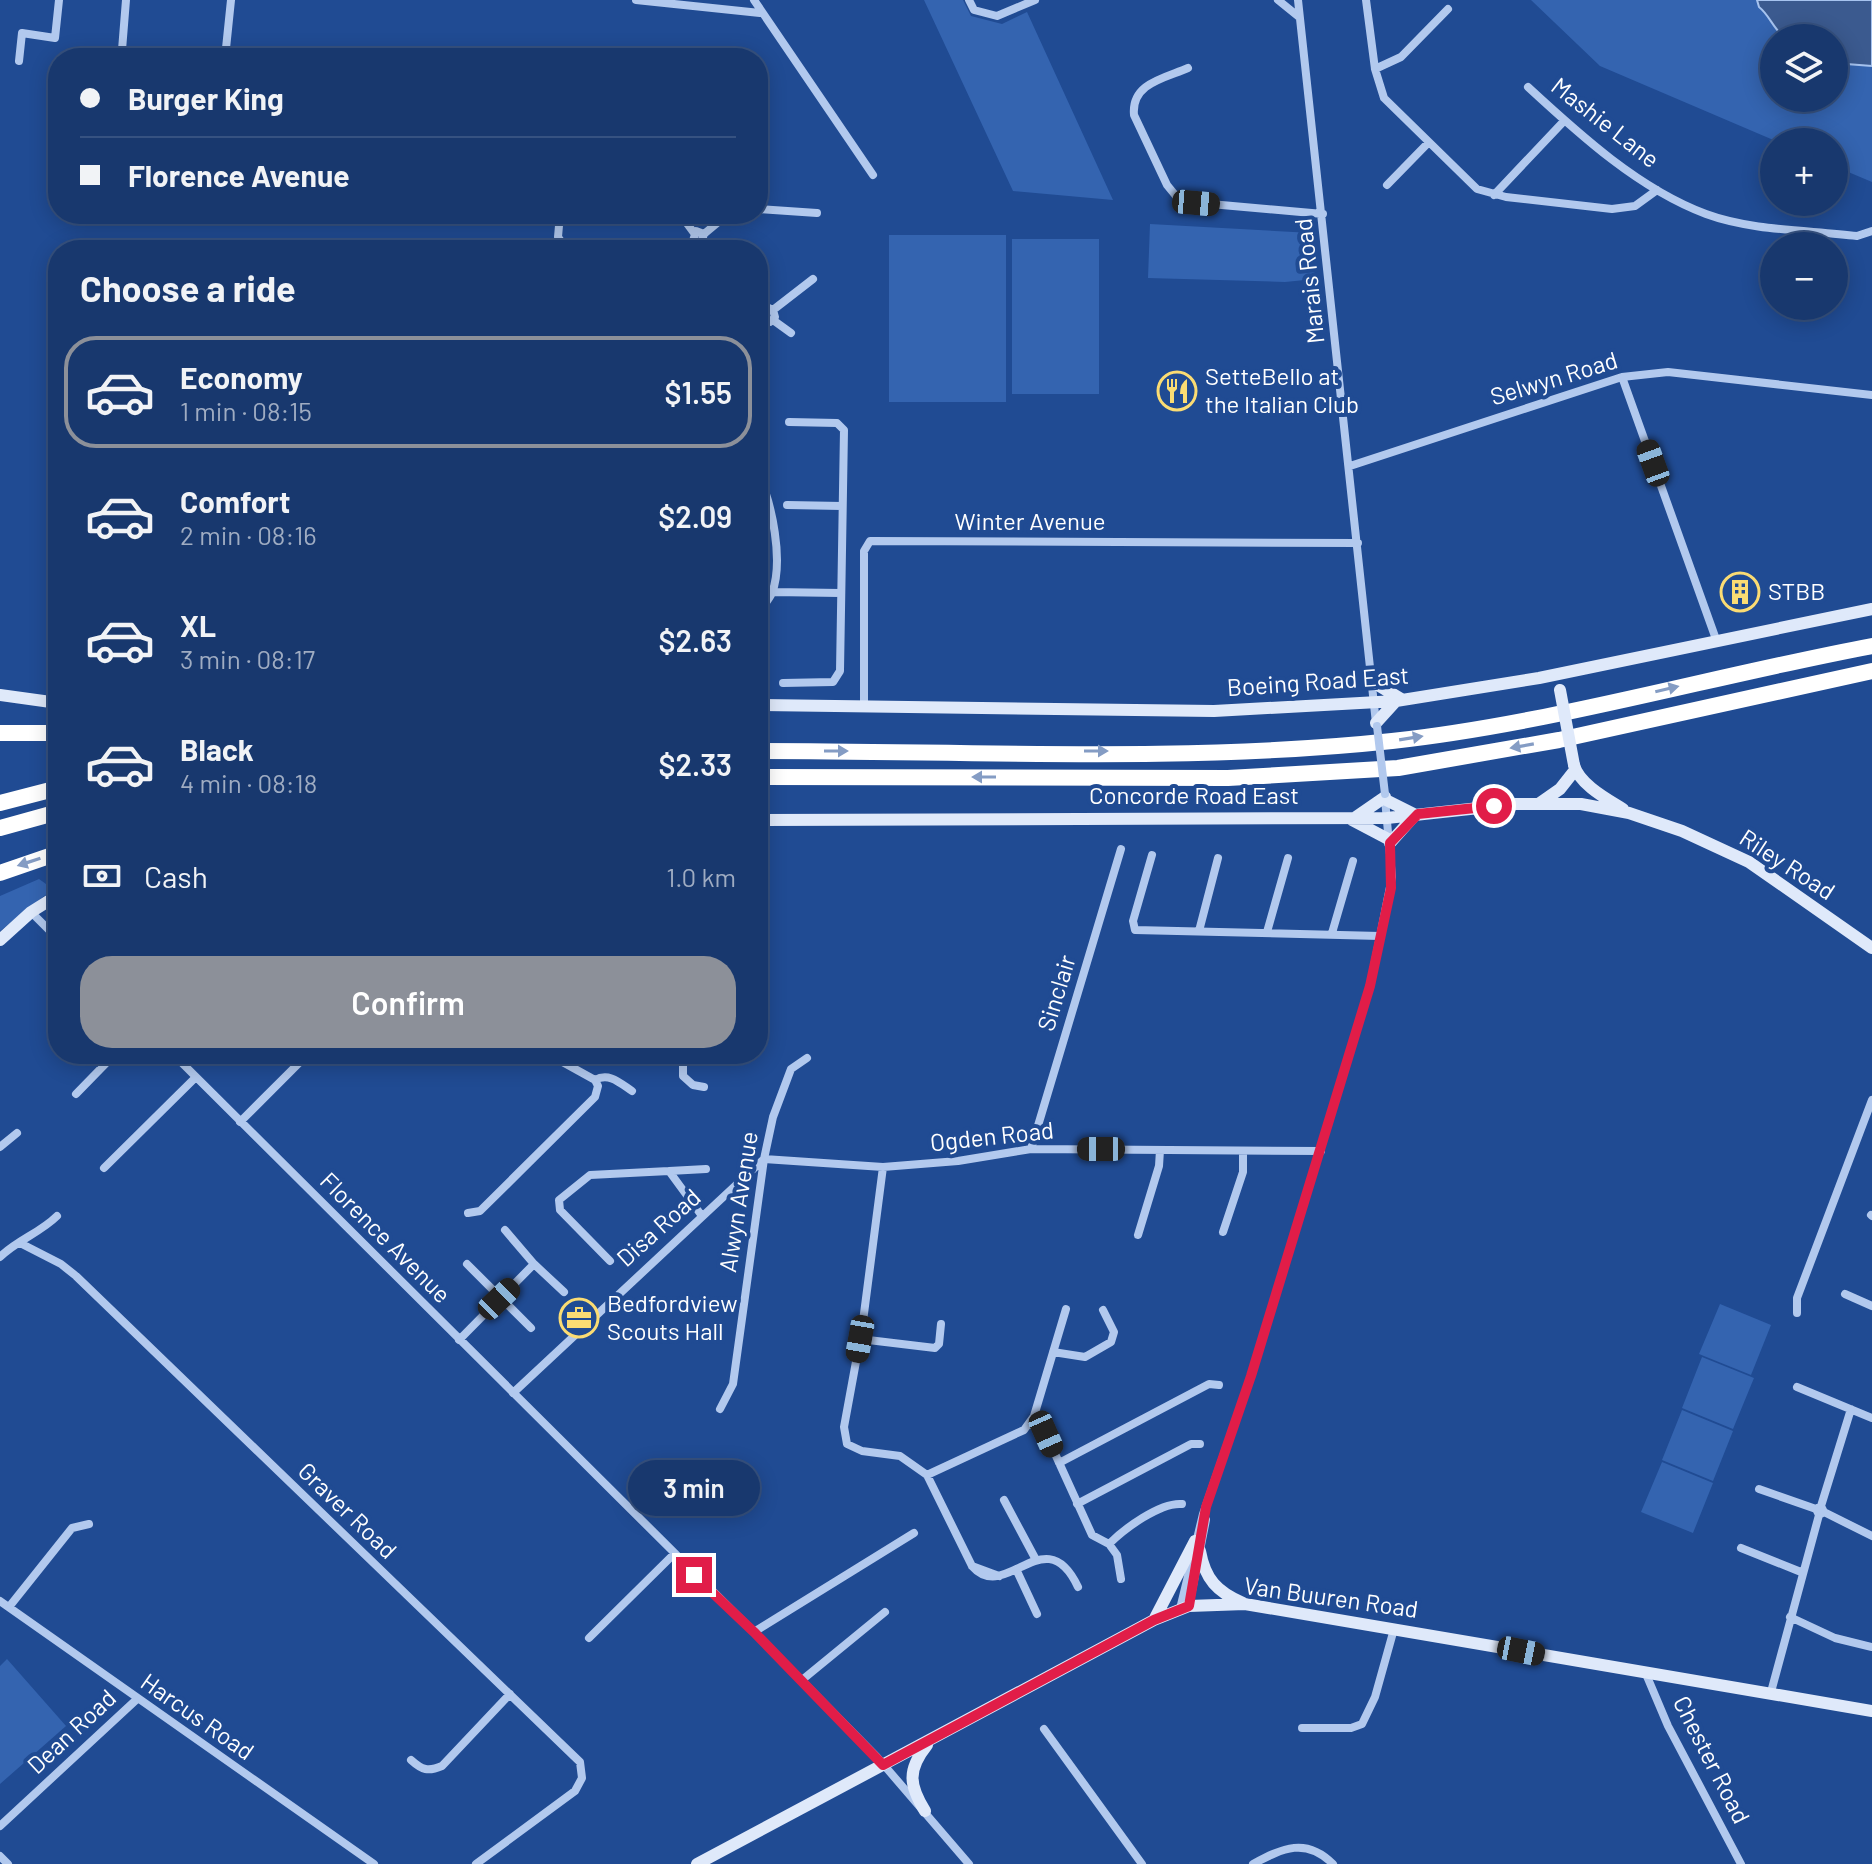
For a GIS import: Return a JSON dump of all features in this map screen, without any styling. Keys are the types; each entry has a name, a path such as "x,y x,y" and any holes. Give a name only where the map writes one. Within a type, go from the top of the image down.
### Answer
{"highway":[{"path":"768,751 1228,752 1393,741 1549,716 1757,668 1872,646"},
{"path":"768,777 1228,778 1398,768 1559,740 1872,671"},
{"path":"1763,695 1872,680"},
{"path":"0,730 48,733"},
{"path":"0,803 48,791"},
{"path":"0,828 48,815"},
{"path":"0,873 48,856"}],"main road":[{"name":"Boeing Road East","path":"768,705 1214,711 1400,701 1539,678 1872,609"},
{"path":"1560,689 1570,678 1628,660"},
{"path":"1539,678 1560,689"},
{"path":"1355,704 1376,723 1400,701 1373,682"},
{"path":"1560,689 1575,768 1599,794 1629,813"},
{"path":"0,695 48,702"},
{"path":"1540,803 1560,789 1575,768"},
{"path":"1385,797 1416,814 1390,842 1350,818 1385,797"},
{"name":"Concorde Road East","path":"768,820 1387,818 1540,803 1581,804 1629,813"},
{"name":"Riley Road","path":"1629,813 1682,831 1749,862 1872,948"},
{"path":"0,940 48,901"},
{"path":"1197,1546 1203,1571 1212,1584 1245,1604"},
{"path":"1154,1620 1197,1546"},
{"name":"Van Buuren Road","path":"697,1864 1154,1620 1185,1608 1245,1604 1872,1711"},
{"path":"925,1811 911,1785 911,1771 931,1740"}],"street":[{"path":"19,61 22,33 55,38 59,0"},
{"path":"122,48 126,0"},
{"path":"226,48 231,0"},
{"path":"636,0 760,13"},
{"path":"754,0 873,175"},
{"path":"969,0 974,10 997,16 1035,0"},
{"path":"1278,0 1299,17"},
{"name":"Marais Road","path":"1185,1608 1206,1507 1321,1151 1370,986 1392,877 1298,0"},
{"path":"1366,0 1375,69 1384,98 1465,181 1494,195 1626,209 1646,202 1657,190"},
{"path":"1375,69 1401,57 1448,9"},
{"path":"1188,68 1143,87 1134,103 1134,115 1171,191 1188,202 1323,214"},
{"name":"Mashie Lane","path":"1528,87 1564,121 1657,190 1706,214 1729,220 1857,236 1872,231"},
{"path":"1494,195 1564,121"},
{"path":"1387,185 1429,142"},
{"path":"768,210 817,213"},
{"path":"688,224 701,240"},
{"path":"694,240 715,224"},
{"path":"768,322 813,279"},
{"path":"768,308 791,333"},
{"name":"Selwyn Road","path":"1350,466 1622,377 1668,372 1872,395"},
{"path":"1622,377 1717,642"},
{"path":"783,683 825,684 839,676 842,426 789,422"},
{"path":"768,501 776,554 773,592 768,599"},
{"path":"787,505 842,506"},
{"name":"Winter Avenue","path":"864,707 864,551 870,541 1358,543"},
{"path":"773,592 840,593"},
{"name":"Sinclair","path":"1031,1149 1121,849"},
{"path":"1152,855 1133,928 1380,936"},
{"path":"1199,931 1218,858"},
{"path":"1267,932 1288,858"},
{"path":"1332,933 1353,861"},
{"path":"31,912 48,929"},
{"name":"Alwyn Avenue","path":"720,1409 733,1384 764,1159 773,1117 791,1069 807,1058"},
{"name":"Florence Avenue","path":"185,1064 802,1680 925,1811 969,1864"},
{"path":"240,1122 298,1064"},
{"path":"468,1213 480,1211 595,1097 598,1086 595,1080 566,1064"},
{"path":"683,1064 683,1076 693,1085 704,1087"},
{"path":"76,1094 103,1066"},
{"path":"595,1080 601,1076 614,1078 632,1091"},
{"path":"104,1168 196,1077"},
{"path":"1797,1313 1797,1298 1872,1100"},
{"path":"0,1147 17,1133"},
{"name":"Ogden Road","path":"764,1159 883,1167 958,1161 1031,1149 1321,1151"},
{"path":"1138,1235 1159,1166 1160,1150"},
{"path":"1223,1232 1243,1172 1243,1151"},
{"name":"Disa Road","path":"513,1393 764,1159"},
{"path":"883,1167 860,1339 844,1427 845,1440 862,1451 900,1456 927,1475 972,1566 987,1577 999,1576 1035,1558 1063,1562 1078,1587"},
{"path":"610,1261 560,1210 559,1200 590,1175 706,1169"},
{"path":"669,1171 702,1216"},
{"path":"0,1257 39,1233 57,1216"},
{"path":"505,1230 534,1264 564,1292"},
{"name":"Graver Road","path":"20,1243 61,1264 76,1276 580,1762 582,1778 575,1791 476,1864"},
{"path":"467,1264 531,1328"},
{"path":"459,1340 534,1264"},
{"path":"1845,1294 1872,1306"},
{"path":"927,1475 1017,1434 1030,1423 1066,1309"},
{"path":"1053,1352 1085,1357 1111,1342 1114,1332 1103,1310"},
{"path":"860,1339 935,1348 939,1344 941,1324"},
{"path":"1059,1463 1209,1384 1219,1385"},
{"path":"1797,1387 1872,1418"},
{"path":"1771,1692 1801,1572 1851,1409"},
{"path":"1030,1423 1046,1434 1092,1535 1109,1544 1117,1555 1121,1579"},
{"path":"1077,1504 1191,1444 1200,1444"},
{"path":"1759,1489 1820,1511 1872,1536"},
{"path":"1004,1500 1035,1558"},
{"path":"1109,1544 1148,1517 1172,1504 1182,1504"},
{"path":"9,1607 72,1528 89,1524"},
{"path":"754,1632 914,1533"},
{"path":"1741,1548 1801,1572"},
{"path":"589,1638 674,1554"},
{"path":"1016,1569 1037,1614"},
{"name":"Harcus Road","path":"0,1601 136,1700 374,1864"},
{"path":"802,1680 885,1612"},
{"path":"1790,1617 1835,1638 1872,1647"},
{"path":"1302,1728 1351,1728 1362,1724 1375,1697 1394,1629"},
{"name":"Chester Road","path":"1646,1674 1668,1726 1741,1864"},
{"path":"411,1760 421,1769 432,1771 442,1766 510,1694"},
{"name":"Dean Road","path":"0,1826 136,1700"},
{"path":"1044,1729 1142,1864"},
{"path":"1253,1864 1285,1847 1299,1846 1313,1849 1333,1864"},
{"path":"0,1856 8,1864"}],"shaded area":[{"path":"924,0 963,0 971,16 1002,24 1027,12 1113,200 1013,191"},
{"path":"1531,0 1872,0 1872,182 1848,172 1848,128 1760,128 1760,134 1600,66"},
{"path":"1757,0 1872,0 1872,66 1848,64 1848,24 1773,24"},
{"path":"1150,224 1312,233 1315,279 1285,282 1148,278"},
{"path":"889,235 1006,235 1006,402 889,402"},
{"path":"1012,239 1099,239 1099,394 1012,394"},
{"path":"39,879 48,885 48,893 0,931 0,896"},
{"path":"1720,1304 1771,1325 1751,1375 1699,1354"},
{"path":"1702,1357 1754,1378 1733,1429 1682,1408"},
{"path":"1682,1410 1733,1431 1713,1481 1662,1460"},
{"path":"1662,1462 1713,1483 1693,1533 1641,1512"},
{"path":"7,1659 66,1726 0,1784 0,1666"}],"place":[{"name":"SetteBello at the Italian Club","path":"1177,391"},
{"name":"STBB","path":"1740,592"},
{"name":"Bedfordview Scouts Hall","path":"579,1318"}],"route":[{"path":"694,1575 883,1765 1154,1620 1189,1606 1206,1507 1251,1376 1370,986 1391,888 1390,843 1418,814 1494,806"}]}
